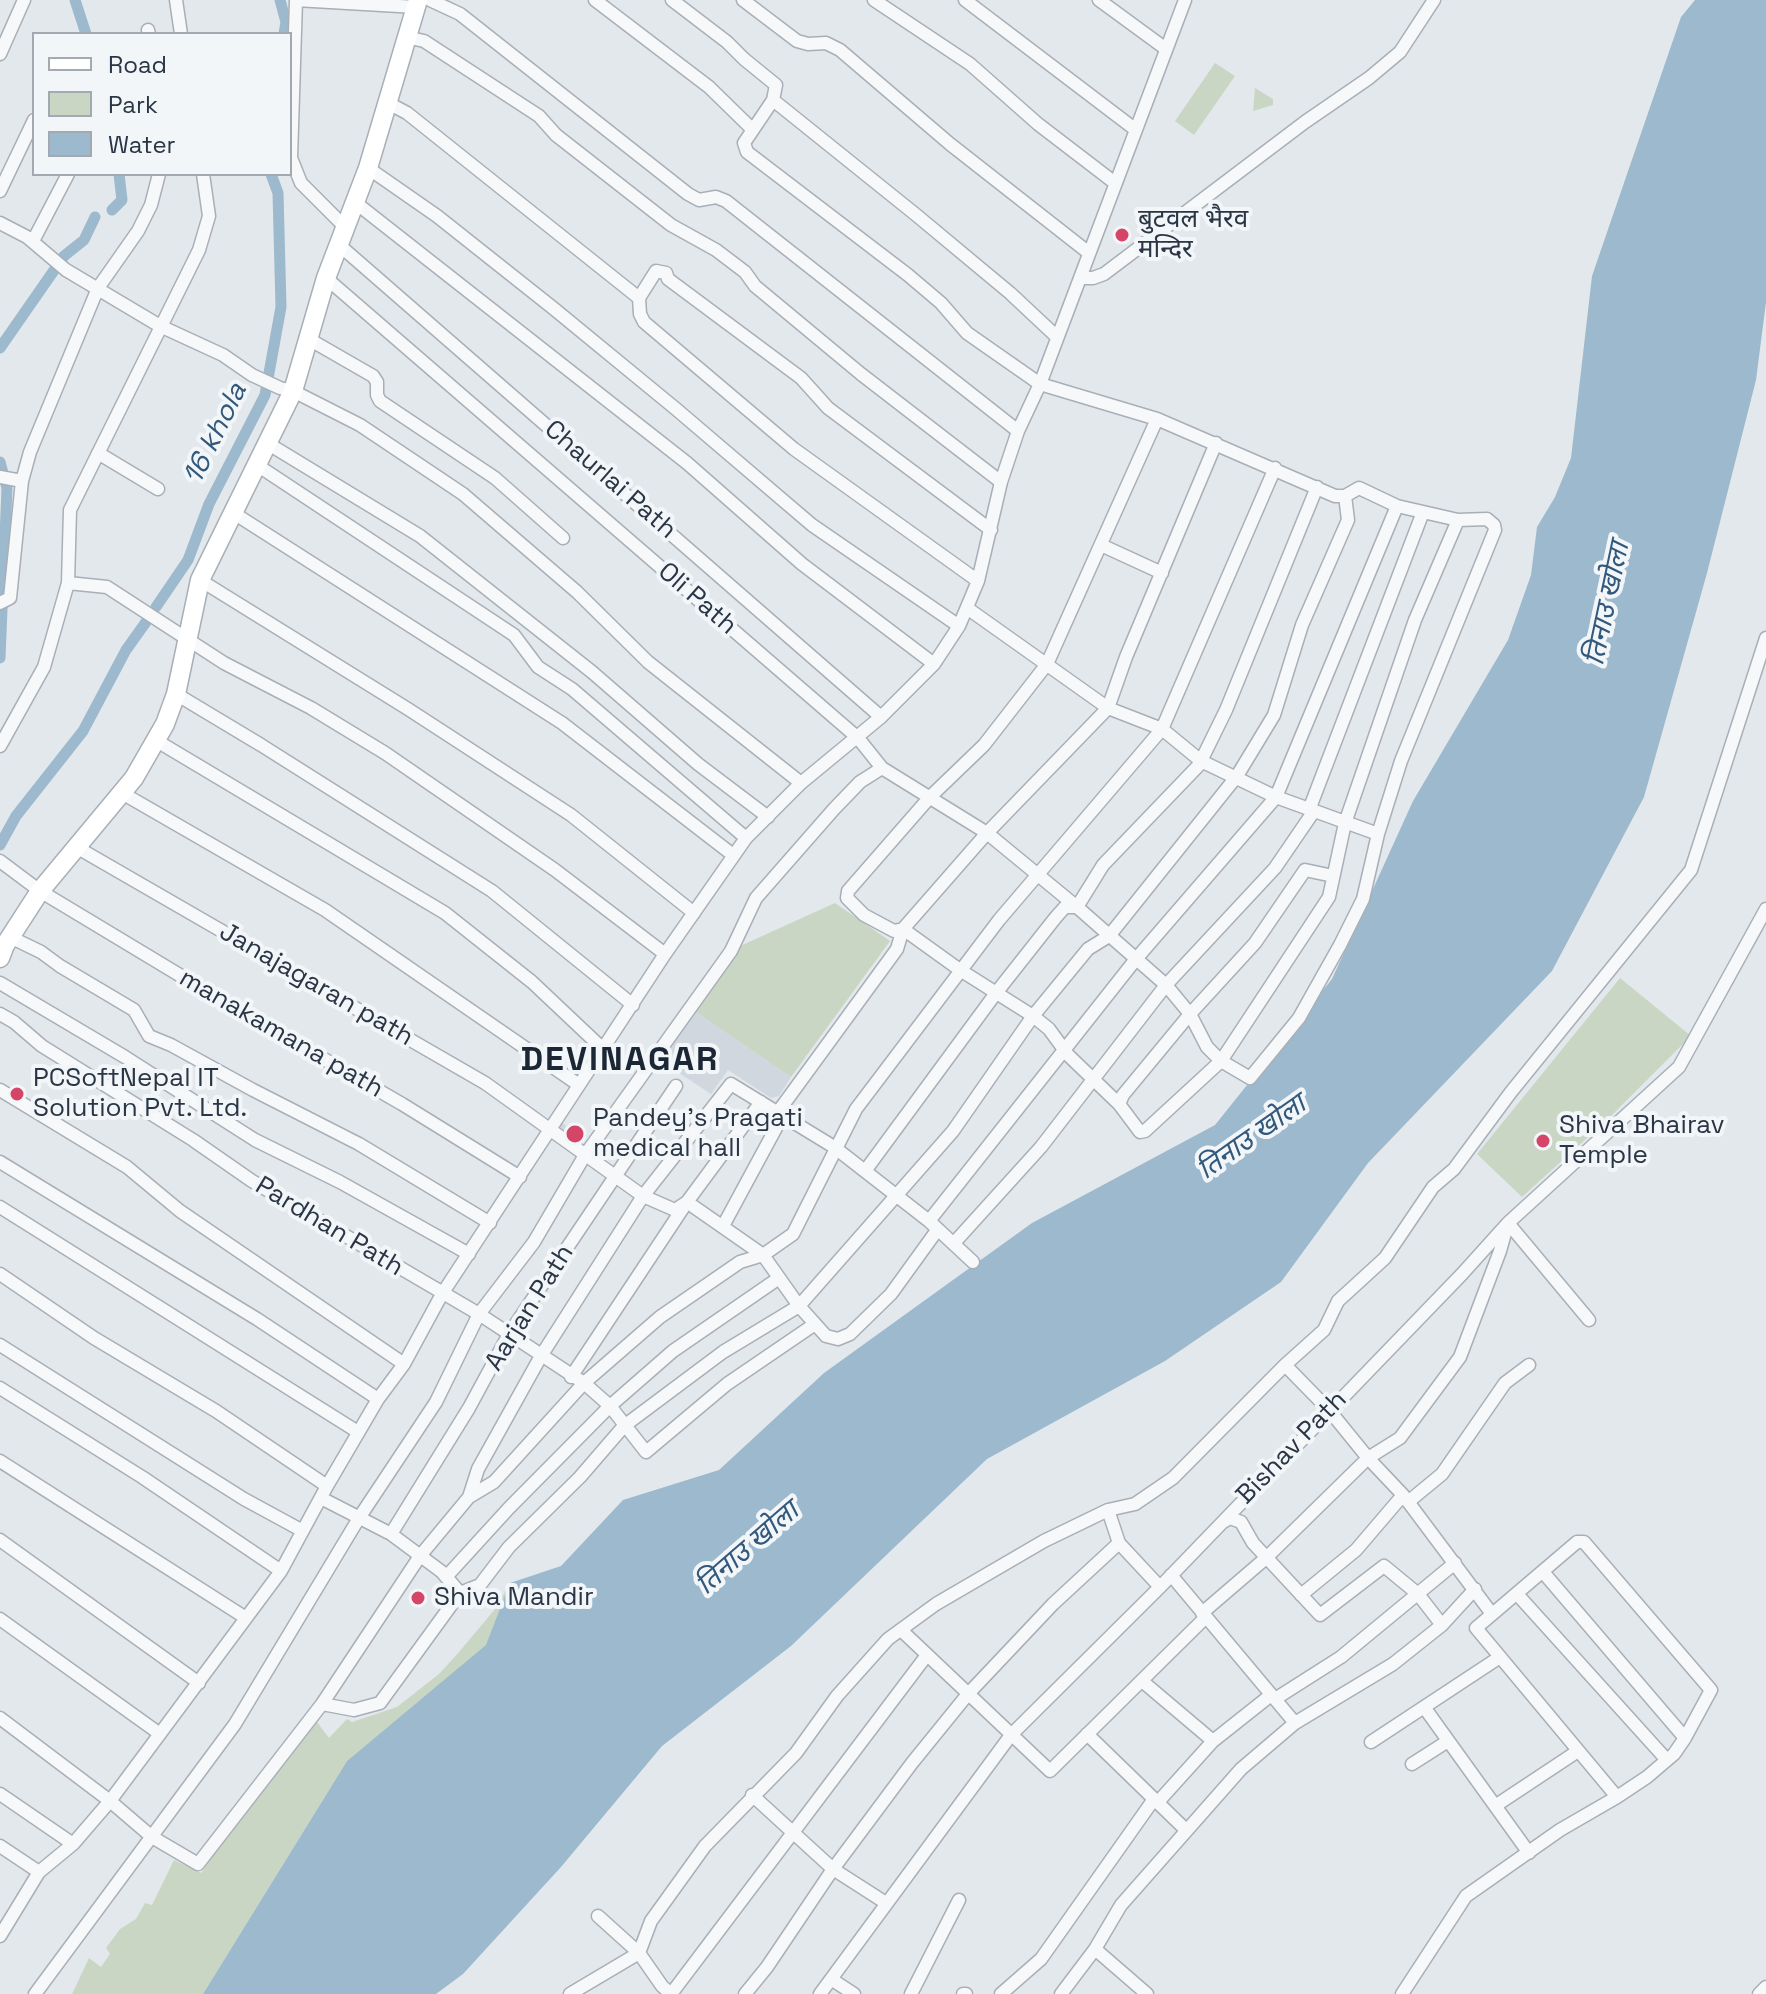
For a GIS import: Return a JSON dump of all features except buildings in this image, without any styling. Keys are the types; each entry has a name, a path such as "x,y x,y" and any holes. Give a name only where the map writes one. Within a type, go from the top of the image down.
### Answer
{"street":[{"path":"0,54 24,0"},
{"path":"176,0 181,32"},
{"path":"296,0 421,2 460,14 688,194 699,200 716,197 726,201 1018,431"},
{"name":"Chaurlai Path","path":"292,126 296,0"},
{"path":"595,0 709,87 752,129"},
{"path":"672,0 776,85 773,100 744,143 747,152 908,275 941,303 967,333 1040,384 1157,419 1335,496 1345,496 1359,488 1397,506 1458,520 1487,519 1494,525 1495,530 1401,761 1378,834 1363,899 1299,1018 1250,1078 1221,1061"},
{"path":"743,0 797,41 826,43 840,50 950,144 1089,253"},
{"path":"874,0 970,64 1038,124 1115,183"},
{"path":"965,0 1136,130"},
{"path":"1099,0 1166,49"},
{"path":"1,1931 39,1872 73,1844 110,1801 281,1571 301,1530 378,1399 404,1364 442,1294 733,855 801,783 858,738 934,664 959,626 978,581 1001,482 1018,431 1040,384 1185,0"},
{"path":"1080,278 1104,274 1305,122 1369,78 1400,52 1434,0"},
{"path":"0,958 40,891 134,778 157,741 176,694 200,580 267,443 356,203 406,37 421,2"},
{"path":"406,37 424,41 539,116 556,135 660,217 716,250 745,272 755,286 861,374 1001,482"},
{"path":"773,100 939,233 1057,337"},
{"path":"388,103 407,113 639,298"},
{"path":"0,191 32,124"},
{"name":"Chaurlai Path","path":"292,160 301,183 342,236 881,717"},
{"path":"368,168 437,216 553,308 812,525 959,626"},
{"path":"33,241 67,176"},
{"path":"5,601 22,481 30,452 98,288 138,231 151,205 158,176"},
{"path":"0,746 44,667 68,583 70,510 199,250 209,216 203,176"},
{"path":"356,203 687,463 802,564 934,664"},
{"path":"0,223 33,241 59,265 160,326 223,355 252,375 360,425 463,494 577,592 648,662 801,783"},
{"path":"978,581 794,449 644,322 639,298 656,271 666,273 668,279 801,378 828,408 991,530"},
{"name":"Oli Path","path":"326,278 858,738 882,768 987,833 1077,907 1166,985 1190,1014 1207,1047 1221,1061"},
{"path":"307,338 373,376 380,401 495,478 563,538"},
{"path":"1157,419 1047,664 984,745 930,797 848,891 847,898 875,922 894,931 903,929 1033,1016 1119,1104 1140,1132 1145,1131 1221,1061 1329,897 1345,823 1415,620 1458,520"},
{"path":"267,443 420,536 533,624 698,764 768,817"},
{"path":"723,1226 780,1114 897,949 903,929 987,833 1108,708 1216,443"},
{"path":"98,453 158,489"},
{"path":"257,465 514,635 538,667 572,689 746,838"},
{"path":"0,1718 110,1801 152,1837 198,1864 322,1704 420,1556 469,1497 494,1482 584,1383 660,1317 740,1262 763,1255 793,1234 834,1147 856,1109 999,920 1162,729 1275,468"},
{"path":"0,477 22,481"},
{"path":"865,1171 996,993 1065,907 1077,907 1103,865 1201,761 1226,710 1317,487"},
{"path":"322,1704 354,1710 380,1703 460,1593 480,1585 509,1547 580,1477 624,1426 723,1352 799,1306 953,1131 1033,1016 1088,949 1109,936 1237,776 1274,715 1302,625 1348,520 1345,496"},
{"path":"687,1202 763,1255 799,1306 826,1336 838,1339 850,1334 891,1294 934,1225 1065,1049 1136,959 1276,797 1397,506"},
{"path":"232,512 562,723 733,855"},
{"path":"954,1243 1041,1147 1166,985 1275,868 1312,810 1423,512"},
{"path":"1101,545 1162,573"},
{"path":"200,580 571,815 694,913"},
{"path":"68,583 107,587 224,663 311,708 385,753 555,870 665,954"},
{"path":"967,608 1108,708 1162,729 1201,761 1276,797 1378,834"},
{"path":"570,1994 639,1953 651,1921 705,1846 796,1753 873,1653 936,1604 1030,1549 1108,1510 1135,1504 1173,1478 1324,1330 1338,1301 1385,1258 1433,1187 1454,1169 1511,1092 1691,870 1766,638"},
{"path":"176,694 492,891 633,1005"},
{"path":"157,741 445,913 532,982 603,1049"},
{"path":"35,1994 235,1724 359,1518 436,1402 479,1314 534,1242 585,1155 731,951 756,898 860,782 882,768"},
{"path":"122,793 325,910 579,1085"},
{"name":"Janajagaran path","path":"78,848 485,1083 643,1196"},
{"name":"manakamana path","path":"0,861 40,891 520,1177"},
{"path":"1119,1104 1123,1095 1190,1014 1255,943 1305,870 1333,876"},
{"name":"Bishav Path","path":"820,1994 1011,1735 1160,1587 1508,1223 1679,1067 1766,909"},
{"path":"10,937 41,952 134,1010 149,1036 359,1144 490,1223"},
{"path":"0,983 125,1057 255,1140 340,1182 469,1254"},
{"name":"Pardhan Path","path":"0,1014 42,1046 193,1140 252,1181 479,1314 584,1383 610,1406 646,1452 727,1384 815,1324"},
{"path":"469,1497 478,1469 541,1356 643,1196 731,1084 834,1147 934,1225 973,1262"},
{"name":"Aarjan Path","path":"391,1534 469,1408 509,1334 676,1086"},
{"path":"0,1090 127,1167 180,1211 404,1364"},
{"path":"571,1377 687,1202 761,1102"},
{"path":"0,1162 257,1319 378,1399"},
{"path":"643,1196 675,1210 687,1202"},
{"path":"0,1207 358,1432"},
{"path":"1508,1223 1589,1320"},
{"path":"901,1630 1050,1771 1204,1615 1368,1458 1400,1438 1460,1357 1508,1223"},
{"path":"0,1274 94,1338 216,1411 359,1518 391,1534 446,1577 460,1593"},
{"path":"446,1577 610,1406 673,1351 779,1278"},
{"path":"0,1345 244,1499 301,1530"},
{"path":"1285,1365 1406,1498 1492,1614"},
{"path":"1301,1595 1356,1550 1406,1498 1442,1474 1505,1383 1529,1365"},
{"path":"0,1388 142,1477 281,1571"},
{"path":"0,1461 246,1618"},
{"path":"1108,1510 1119,1543 1160,1587"},
{"path":"1220,1523 1230,1518 1241,1522 1253,1543 1320,1615 1384,1566 1418,1594 1442,1625"},
{"path":"0,1540 199,1683"},
{"path":"1402,1994 1466,1896 1529,1853 1617,1797 1647,1777 1685,1738 1711,1690 1584,1542 1577,1542 1476,1628 1617,1797"},
{"path":"745,1994 767,1967 833,1869 968,1694 1053,1604 1119,1543"},
{"path":"1001,1994 1041,1959 1156,1801 1213,1741 1273,1697 1341,1657 1455,1563"},
{"path":"1543,1572 1685,1738"},
{"path":"1171,1575 1295,1723"},
{"path":"1061,1994 1095,1949 1121,1905 1241,1769 1295,1723 1393,1664 1442,1625 1475,1589"},
{"path":"1517,1594 1666,1759"},
{"path":"0,1619 160,1734"},
{"path":"648,1994 668,1991 927,1655"},
{"path":"1371,1742 1500,1657"},
{"path":"1142,1681 1213,1741"},
{"path":"1424,1707 1529,1853"},
{"path":"1087,1734 1186,1830"},
{"path":"1412,1764 1448,1741"},
{"path":"1495,1806 1578,1751"},
{"path":"0,1794 73,1844"},
{"path":"752,1795 833,1869 886,1903"},
{"path":"0,1846 39,1872"},
{"path":"911,1994 959,1900"},
{"path":"598,1916 639,1953 668,1991"},
{"path":"1095,1949 1147,1994"},
{"path":"831,1979 854,1994"},
{"path":"1759,1994 1766,1987"}],"shaded area":[{"path":"692,1009 791,1077 779,1096 771,1098 728,1070 711,1094 658,1059"},
{"name":"Pandey's Pragati medical hall","path":"562,1123 587,1135 581,1144 557,1133"}],"green space":[{"path":"1215,63 1235,76 1194,135 1175,121"},
{"path":"1255,88 1273,99 1273,105 1253,111"},
{"path":"835,903 890,941 791,1077 693,1010 738,947"},
{"path":"1620,978 1691,1036 1609,1118 1522,1197 1477,1154"},
{"path":"510,1583 487,1645 347,1761 203,1994 72,1994 89,1958 101,1967 110,1954 106,1948 120,1929 136,1919 145,1903 152,1905 174,1860 201,1873 314,1718 329,1738 347,1719 352,1722 397,1707 439,1674 495,1609"}],"water":[{"name":"तिनाउ खोला","path":"1695,0 1766,0 1766,302 1756,380 1707,573 1644,797 1552,971 1368,1163 1281,1282 1165,1361 987,1459 791,1646 662,1746 561,1867 463,1974 436,1994 203,1994 347,1761 486,1645 510,1583 561,1566 623,1500 719,1470 824,1373 1032,1223 1215,1125 1332,979 1413,801 1508,640 1531,575 1537,527 1555,497 1571,458 1592,276 1681,17"}],"waterway":[{"path":"75,0 85,32"},
{"name":"16 khola","path":"280,0 286,22 284,32"},
{"path":"112,210 122,200 119,176"},
{"name":"16 khola","path":"156,607 188,560 209,504 265,395 281,307 278,193 272,176"},
{"path":"0,348 64,256 84,240 95,217"},
{"path":"0,462 7,488 0,658"},
{"name":"16 khola","path":"0,845 16,816 83,731 126,650 146,622"}],"place":[{"name":"बुटवल भैरव मन्दिर","path":"1122,235"},
{"name":"PCSoftNepal IT Solution Pvt. Ltd.","path":"17,1094"},
{"name":"Pandey's Pragati medical hall","path":"575,1134"},
{"name":"Shiva Bhairav Temple","path":"1543,1141"},
{"name":"Shiva Mandir","path":"418,1598"}],"district":[{"name":"DEVINAGAR","path":"620,1061"}]}
